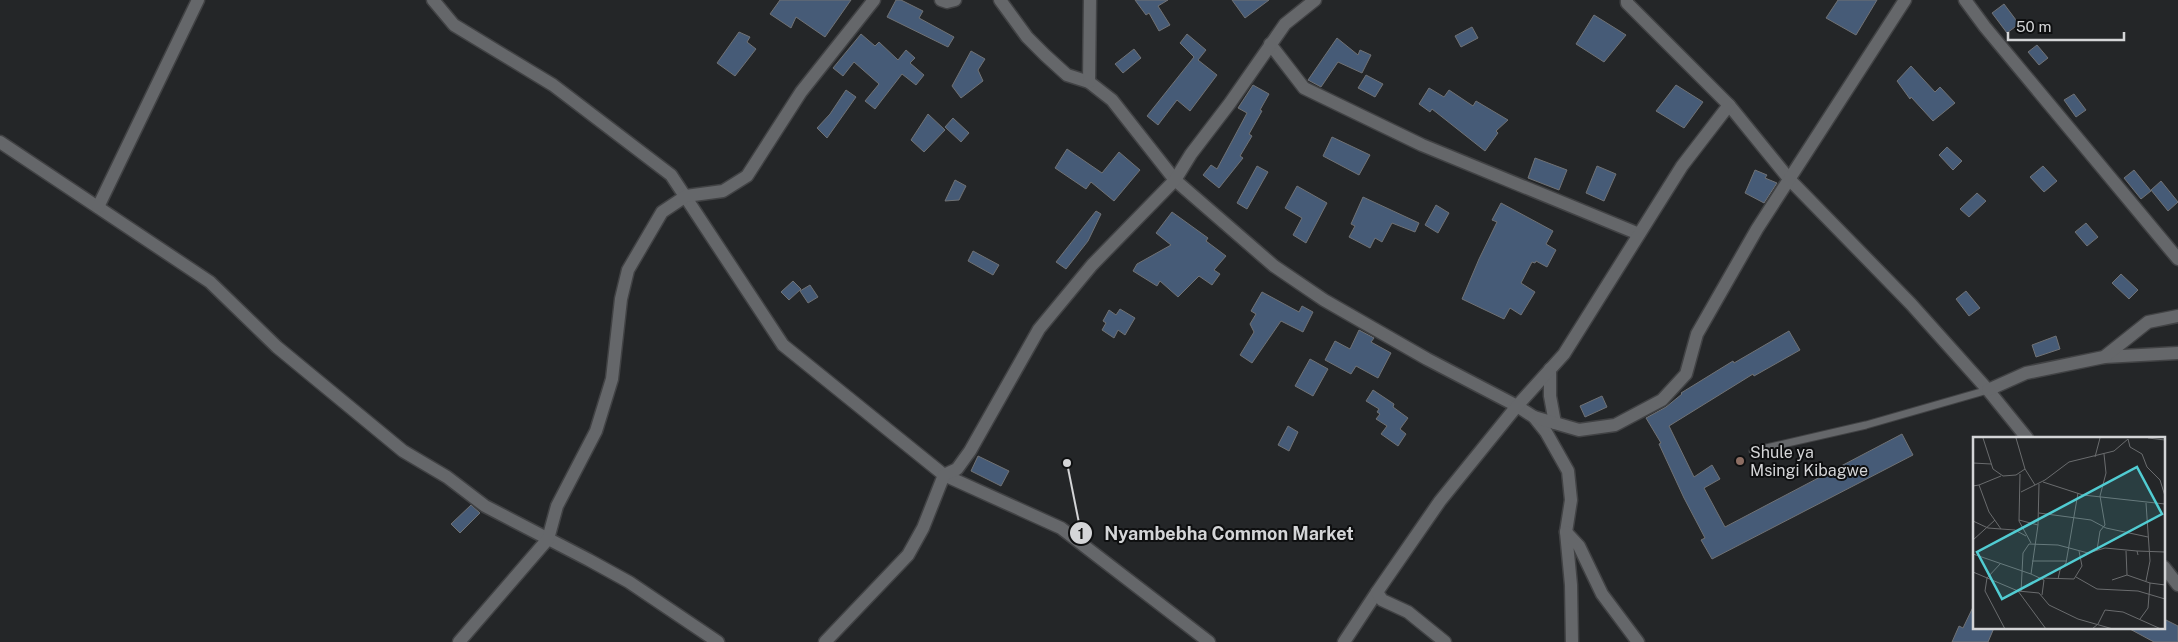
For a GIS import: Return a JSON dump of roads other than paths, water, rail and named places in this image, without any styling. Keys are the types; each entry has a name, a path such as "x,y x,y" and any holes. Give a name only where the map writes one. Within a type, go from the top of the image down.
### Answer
{"street":[{"path":"98,207 198,0"},
{"path":"433,0 454,25 553,85 671,174 783,345 944,475 1061,528 1209,642"},
{"path":"459,642 548,539 557,506 596,431 612,379 621,299 628,270 662,212 686,196 723,191 748,176 801,92 874,0"},
{"path":"941,0 947,2 955,0"},
{"path":"1000,0 1027,37 1045,56 1067,75 1089,82 1112,100 1176,180 1274,266 1324,300 1534,417 1579,430 1615,425 1662,400 1686,374 1697,334 1757,229 1905,0"},
{"path":"1089,82 1090,0"},
{"path":"825,642 908,555 923,528 944,475 957,469 970,451 1039,329 1092,265 1176,180 1191,154 1230,103 1285,24 1315,0"},
{"path":"1965,0 1985,27 2178,259"},
{"path":"1625,1 1729,104 1790,180 1910,304 1988,390 2026,437"},
{"path":"1270,44 1304,88 1422,145 1639,234"},
{"path":"1344,642 1440,501 1517,406 1564,354 1682,166 1729,104"},
{"path":"0,142 210,282 277,347 404,451 446,477 485,506 628,582 718,642"},
{"path":"2104,356 2148,322 2178,316"},
{"path":"1988,390 2026,373 2104,356 2178,353"},
{"path":"1550,369 1550,396 1555,423"},
{"path":"1534,417 1546,432 1568,471 1572,500 1566,532 1571,585 1572,642"},
{"path":"1566,532 1579,546 1602,594 1638,642"},
{"path":"2166,569 2178,584"},
{"path":"1377,592 1382,600 1408,612 1424,623 1445,642"}],"lane":[{"path":"1753,451 1866,425 1988,390"}],"place":[{"name":"Shule ya Msingi Kibagwe","path":"1740,461"},
{"name":"Nyambebha Common Market","path":"1067,463"}]}
